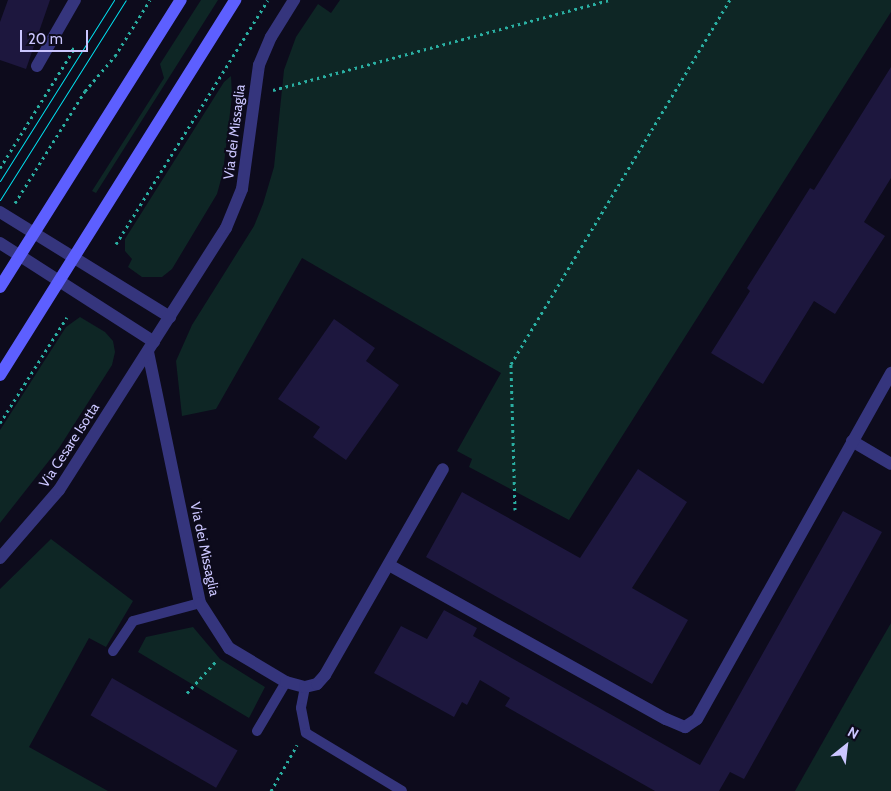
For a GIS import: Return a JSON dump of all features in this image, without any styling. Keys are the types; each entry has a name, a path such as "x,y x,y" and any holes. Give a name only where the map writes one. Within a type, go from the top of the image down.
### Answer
{"main road":[{"path":"0,287 181,0"},
{"path":"0,375 234,0"}],"street":[{"path":"37,66 75,0"},
{"name":"Via dei Missaglia","path":"294,0 263,53 253,95 245,173 238,202 226,228 151,347 200,603 229,648 286,682 305,687"},
{"path":"0,212 170,317"},
{"path":"0,243 58,280 151,347"},
{"name":"Via Cesare Isotta","path":"0,558 59,490 151,347"},
{"path":"389,564 685,727 697,719 891,373"},
{"path":"852,441 891,464"},
{"path":"305,687 317,684 325,675 443,469"}],"lane":[{"path":"113,651 133,621 200,603"},
{"path":"257,731 286,682"},
{"path":"305,687 301,708 302,723 306,733 402,791"}],"path":[{"path":"16,202 85,91 115,56 150,0"},
{"path":"116,244 268,0"},
{"path":"253,95 610,0"},
{"path":"515,510 511,364 730,0"},
{"path":"0,168 56,75 74,49 70,46 60,62"},
{"path":"0,423 68,317"},
{"path":"187,692 220,657"},
{"path":"271,791 306,733"}],"green space":[{"path":"201,0 218,0 96,193 92,191 164,78 160,64"},
{"path":"340,0 891,0 891,12 569,520 469,467 472,459 457,451 501,373 302,258 216,409 182,416 176,361 192,325 254,226 263,204 274,167 284,70 296,37 318,4 331,13"},
{"path":"231,76 232,96 223,172 217,194 172,269 162,277 142,277 128,267 132,259 125,251 125,239 224,82"},
{"path":"80,317 105,332 113,341 115,352 112,365 59,448 0,523 0,430 66,327"},
{"path":"51,539 133,601 106,647 89,638 29,747 108,791 0,791 0,589"},
{"path":"891,623 891,791 795,791 854,687"},
{"path":"193,627 220,659 265,687 249,718 138,652 146,637"}],"building":[{"path":"8,0 50,0 26,69 0,60 0,22"},
{"path":"891,67 891,178 864,222 885,236 835,314 814,301 763,384 711,353 750,291 747,288 810,188 814,190"},
{"path":"334,319 375,348 366,361 399,385 346,460 313,437 320,427 278,399"},
{"path":"638,469 687,502 632,588 688,620 652,684 426,557 462,492 580,558"},
{"path":"843,511 882,532 744,779 730,772 719,791 655,791 505,706 510,698 480,680 467,705 462,702 454,717 374,673 401,626 427,639 444,610 477,628 473,636 700,765"},
{"path":"112,678 238,750 216,788 90,715"}],"tram line":[{"path":"0,181 114,0"},
{"path":"0,200 126,0"}]}
